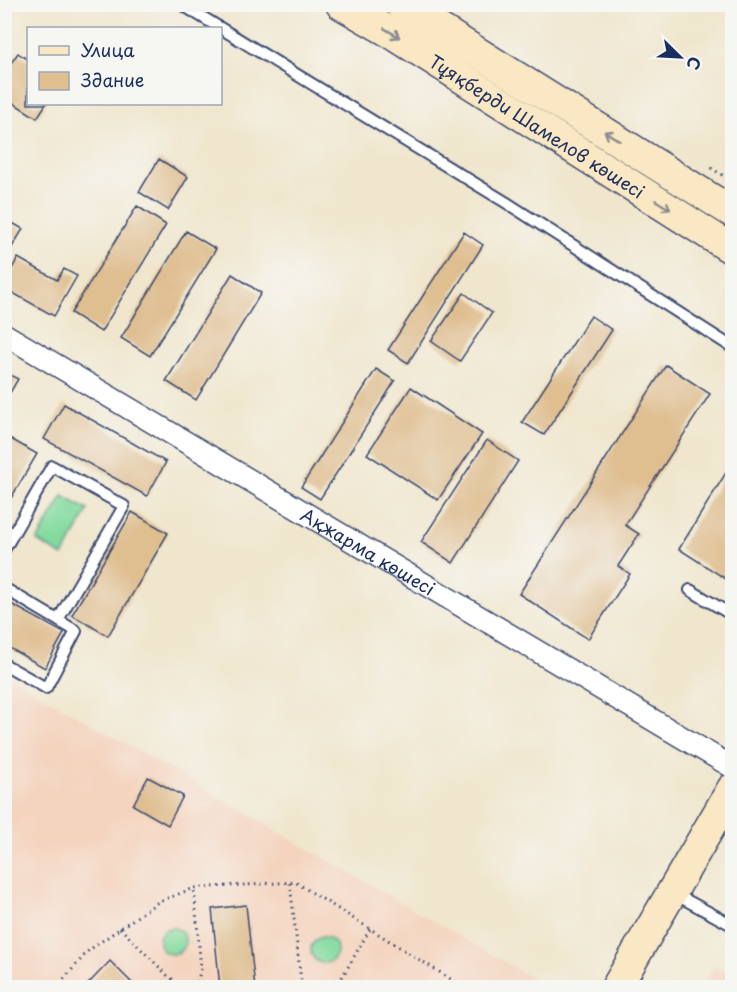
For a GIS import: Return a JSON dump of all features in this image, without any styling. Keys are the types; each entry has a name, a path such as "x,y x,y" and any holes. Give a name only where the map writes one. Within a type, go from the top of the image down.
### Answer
{"street":[{"name":"Тұяқберди Шамелов көшесі","path":"341,4 393,34 732,249"},
{"name":"Тұяқберди Шамелов көшесі","path":"400,4 732,212"},
{"name":"Ақжарма көшесі","path":"4,334 732,767"},
{"path":"616,987 728,808"}],"lane":[{"path":"181,4 219,27"},
{"path":"222,29 517,209 732,347"},
{"path":"4,550 52,466 124,506 58,620"},
{"path":"4,588 76,631 46,688 4,663"},
{"path":"690,590 732,615"},
{"path":"673,893 732,924"}],"path":[{"path":"56,987 89,950 158,902 194,888 295,882 465,987"},
{"path":"290,883 301,981 305,987"},
{"path":"119,928 168,976 184,987 197,983 201,969 194,888"},
{"path":"336,987 370,929"},
{"path":"59,983 64,987"}],"shaded area":[{"path":"5,674 548,987 5,987"},
{"path":"715,965 732,976 732,987 702,987"}],"green space":[{"path":"63,496 88,510 63,556 37,541"},
{"path":"172,928 181,932 185,941 181,950 172,954 163,950 159,941 163,932"},
{"path":"324,937 333,941 337,950 333,959 324,963 315,959 311,950 315,941"}],"building":[{"path":"18,53 27,59 27,105 45,105 37,118 4,97 4,73"},
{"path":"159,159 188,177 168,210 139,192"},
{"path":"137,206 166,225 101,332 71,313"},
{"path":"4,218 23,229 9,252 4,249"},
{"path":"186,231 216,249 150,356 121,338"},
{"path":"464,232 483,245 408,363 388,350"},
{"path":"18,258 57,280 64,269 77,276 54,316 4,288 4,282"},
{"path":"232,274 261,293 196,400 166,381"},
{"path":"464,293 492,313 460,361 431,341"},
{"path":"591,316 612,330 544,435 522,422"},
{"path":"666,365 710,394 625,525 639,534 618,566 630,574 588,639 519,594"},
{"path":"376,369 395,381 320,499 301,487"},
{"path":"4,372 18,379 4,403"},
{"path":"411,387 482,434 438,500 367,454"},
{"path":"64,404 166,462 147,496 44,439"},
{"path":"4,435 37,454 4,510"},
{"path":"487,440 518,461 453,563 421,542"},
{"path":"732,463 732,583 679,549"},
{"path":"132,512 168,533 108,636 72,615"},
{"path":"4,600 64,633 45,668 4,645"},
{"path":"148,777 183,796 168,825 133,805"},
{"path":"246,905 255,988 220,988 212,909"},
{"path":"110,961 137,988 89,988 87,985"}]}
